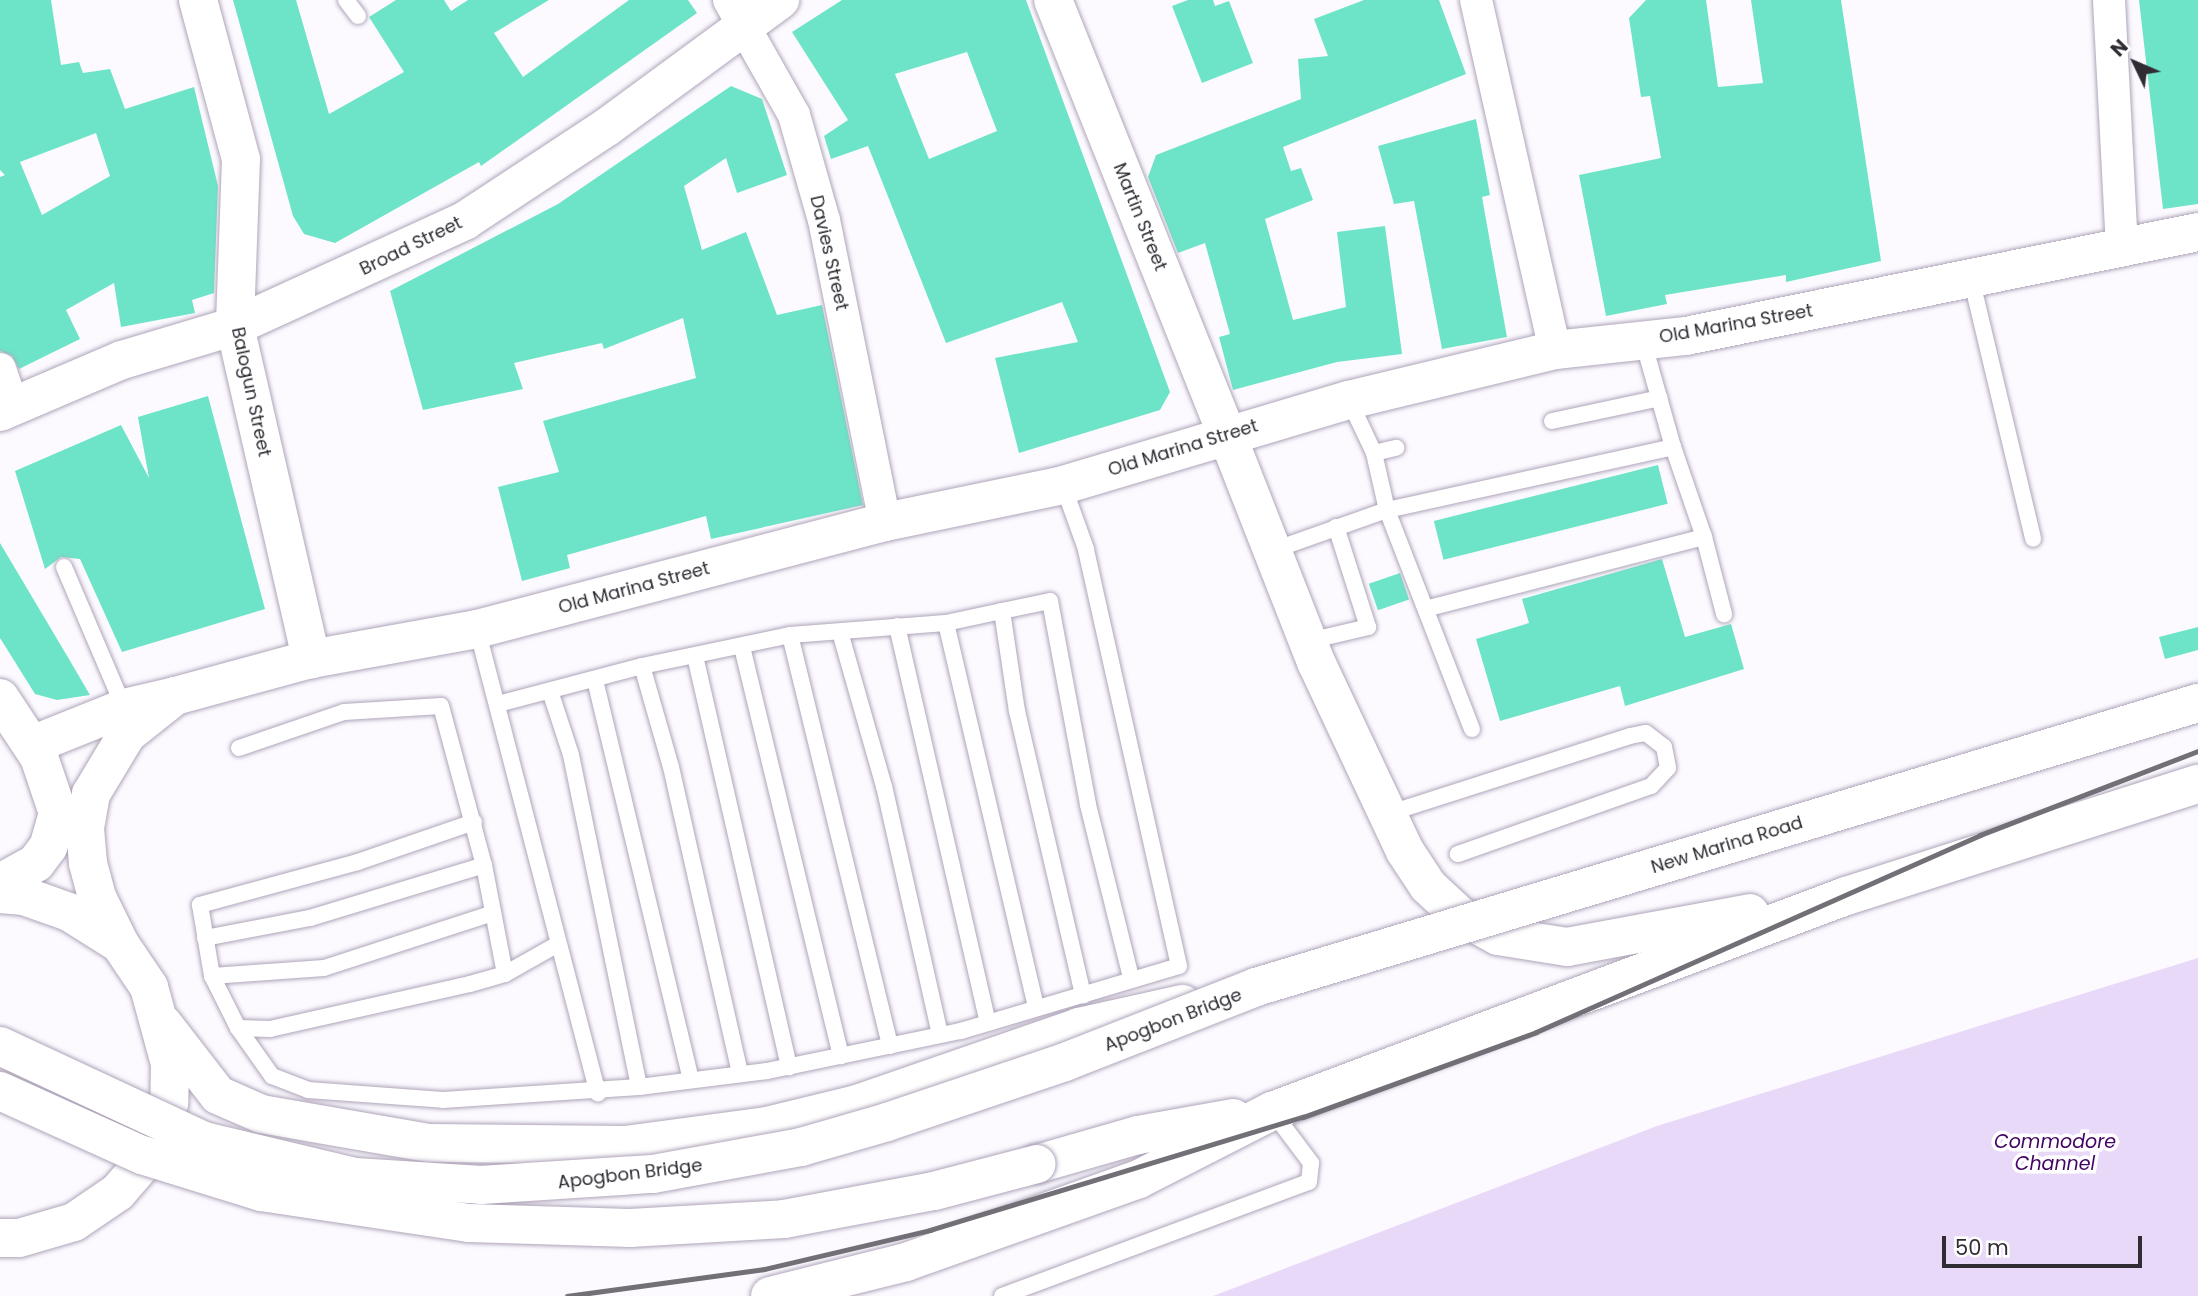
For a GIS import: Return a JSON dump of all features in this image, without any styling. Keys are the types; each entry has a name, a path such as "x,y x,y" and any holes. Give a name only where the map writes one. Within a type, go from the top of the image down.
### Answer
{"main road":[{"name":"Balogun Street","path":"198,0 241,159 235,326 311,659"},
{"name":"Broad Street","path":"6,409 122,360 235,326 466,220 607,127 737,11 780,0"},
{"name":"Martin Street","path":"1053,0 1308,641 1387,814 1428,886 1459,915 1498,936 1530,944 1567,947 1846,896"},
{"name":"Old Marina Street","path":"32,745 124,708 311,659 477,629 885,522 1063,485 1349,400 1555,350 1643,341 2198,232"},
{"name":"Old Marina Street","path":"163,1024 149,987 120,944 97,897 88,863 85,828 91,794 127,734 176,696"},
{"path":"0,698 32,745 55,797 55,830 36,863 0,883"},
{"name":"New Marina Road","path":"1256,987 2198,702"},
{"path":"770,1296 905,1262 1139,1180 1272,1111 1846,896 2198,784"},
{"path":"0,894 24,896 69,912 120,944"},
{"path":"163,1024 218,1095 261,1114 429,1143 649,1144 767,1126 857,1104 1079,1027 1256,987"},
{"name":"Apogbon Bridge","path":"0,1046 142,1116 204,1141 285,1163 422,1184 565,1184 653,1174 813,1144 1065,1062 1256,987"},
{"path":"0,1265 74,1222 118,1192 156,1148 169,1103 170,1064 163,1024"},
{"path":"0,1091 142,1155 261,1192 469,1223 630,1228 784,1219 934,1191 1138,1135 1272,1111"},
{"path":"0,1238 19,1238 74,1222"}],"street":[{"path":"1476,0 1555,350"},
{"path":"2109,0 2122,245"},
{"name":"Davies Street","path":"737,11 794,115 824,220 885,522"},
{"path":"0,369 6,409"}],"lane":[{"path":"346,0 358,16"},
{"path":"1971,278 2033,539"},
{"path":"1643,341 1673,447 1704,537 1724,614"},
{"path":"1552,421 1660,398"},
{"path":"1349,400 1374,453 1387,510 1429,608 1472,729"},
{"path":"1271,551 1387,510 1673,447"},
{"path":"1374,453 1396,449"},
{"path":"474,822 358,862 200,905 212,976 238,1028 272,1076 308,1090 443,1100 598,1093 789,1067 890,1046 988,1023 1131,978 1179,966 1086,548 1063,485"},
{"path":"1308,641 1368,627 1336,527"},
{"path":"1429,608 1704,537"},
{"path":"64,567 124,708"},
{"path":"498,704 642,666 790,635 946,624 1050,601 1088,804 1131,978"},
{"path":"1002,611 1017,711 1083,995"},
{"path":"946,624 1037,1008"},
{"path":"897,626 988,1023"},
{"path":"477,629 598,1093"},
{"path":"839,632 884,786 940,1035"},
{"path":"790,635 890,1046"},
{"path":"742,647 841,1056"},
{"path":"695,656 789,1067"},
{"path":"642,666 671,767 740,1074"},
{"path":"595,680 691,1080"},
{"path":"550,691 571,755 639,1087"},
{"path":"239,748 344,712 441,706 474,822 505,974"},
{"path":"1387,814 1630,736 1646,733 1664,747 1668,768 1651,786 1458,854"},
{"path":"205,938 310,918 484,865"},
{"path":"212,976 324,968 493,913"},
{"path":"238,1028 270,1029 505,974 558,944"},
{"path":"1002,1296 1309,1182 1311,1163 1272,1111"}],"water":[{"name":"Commodore Channel","path":"2198,958 2198,1296 1213,1296 1657,1126"}],"building":[{"path":"0,0 51,0 61,65 79,62 83,73 110,69 125,109 194,87 218,186 214,293 192,300 195,313 121,327 114,283 66,310 80,339 19,369 12,356 0,351 0,177 5,175 0,170","holes":["96,133 110,176 42,215 20,162"]},
{"path":"233,0 296,0 329,114 404,72 369,17 396,0 444,0 451,11 468,0 549,0 494,33 523,77 629,0 688,0 697,13 481,166 479,162 335,243 304,234 293,216"},
{"path":"842,0 1026,0 1170,392 1160,410 1019,453 995,358 1078,342 1062,302 946,343 868,146 831,159 824,136 848,120 792,32","holes":["967,52 997,131 929,159 895,74"]},
{"path":"1188,0 1213,0 1215,6 1229,1 1253,63 1202,83 1172,6"},
{"path":"1364,0 1439,0 1466,74 1283,147 1291,171 1301,168 1313,200 1265,219 1293,320 1346,307 1337,232 1385,226 1402,354 1337,362 1233,390 1219,337 1230,334 1205,243 1178,253 1148,177 1156,155 1301,99 1298,59 1328,56 1314,19"},
{"path":"1646,0 1706,0 1718,87 1763,83 1751,0 1841,0 1881,261 1786,282 1786,275 1665,295 1667,304 1606,316 1579,175 1661,158 1650,96 1641,97 1629,18"},
{"path":"2139,0 2198,0 2198,204 2163,209"},
{"path":"731,86 762,99 787,175 737,193 726,158 684,186 702,250 746,232 777,315 822,305 863,505 711,539 706,516 567,555 570,568 522,581 498,487 559,472 543,421 696,378 683,318 604,349 602,343 514,363 523,389 423,410 390,291 558,204"},
{"path":"1476,119 1490,195 1482,197 1507,337 1442,349 1414,201 1394,204 1378,146"},
{"path":"208,396 265,609 122,652 80,559 61,557 45,569 15,471 121,425 149,478 138,417"},
{"path":"1658,465 1668,504 1444,560 1434,521"},
{"path":"0,543 90,695 57,700 35,694 0,638"},
{"path":"1662,559 1685,637 1731,624 1744,669 1625,706 1620,686 1500,721 1476,639 1529,623 1522,599"},
{"path":"1400,573 1409,599 1378,610 1369,584"},
{"path":"2198,627 2198,650 2165,659 2159,637"}],"railway":[{"path":"567,1296 764,1269 930,1230 1303,1117 1536,1032 1980,835 2198,751"}]}
